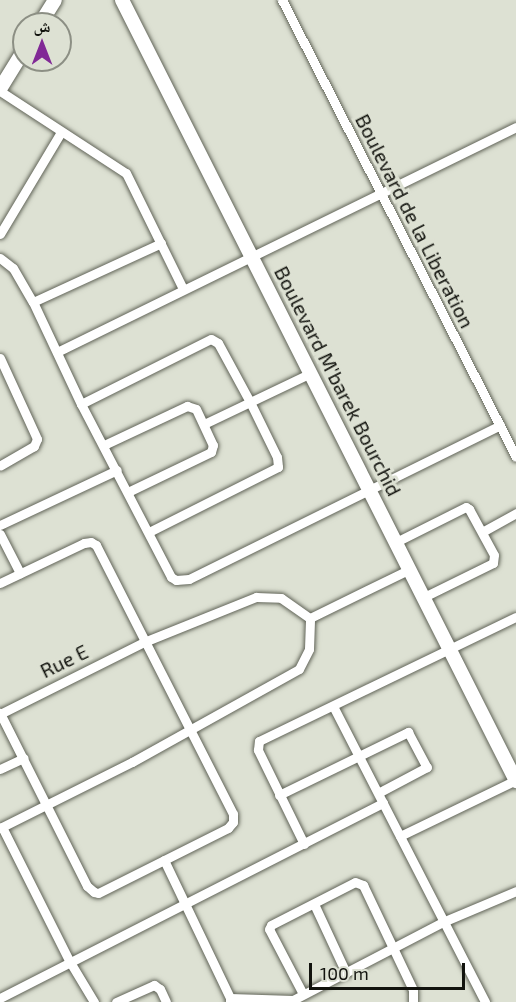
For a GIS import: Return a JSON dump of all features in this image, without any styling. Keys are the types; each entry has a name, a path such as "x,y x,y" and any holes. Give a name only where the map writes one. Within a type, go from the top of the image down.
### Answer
{"street":[{"name":"Boulevard M'barek Bourchid","path":"122,0 254,256 516,781"},
{"name":"Boulevard de la Liberation","path":"282,0 516,457"},
{"path":"12,70 0,90 126,173 183,289"},
{"path":"57,352 380,193 514,130"},
{"path":"0,234 61,132"},
{"path":"33,302 161,243"},
{"path":"0,258 13,268 33,302 81,404 171,577 182,581 500,425"},
{"path":"81,404 211,339 218,343 250,402 278,460 278,467 149,532"},
{"path":"0,358 37,439 34,446 0,466"},
{"path":"204,424 311,373"},
{"path":"104,445 187,406 195,407 204,424 213,445 211,452 128,492"},
{"path":"0,525 117,470"},
{"path":"396,542 466,507 494,555 493,562 424,597"},
{"path":"482,532 516,513"},
{"path":"0,534 20,573"},
{"path":"0,583 84,543 93,543 233,814 233,822 228,828 98,893 94,892 89,888 0,713"},
{"path":"94,1002 70,962 1,827 46,806 190,730 299,669 309,649 310,618 410,569"},
{"name":"Rue E","path":"0,713 144,642 256,597 281,598 310,618"},
{"path":"304,844 258,750 258,743 516,617"},
{"path":"333,706 485,1002"},
{"path":"279,795 406,732 426,762 424,771 378,792"},
{"path":"0,769 24,758"},
{"path":"400,836 516,781"},
{"path":"0,998 383,803"},
{"path":"164,860 230,1000 293,1001 445,921 516,891"},
{"path":"303,994 269,929 272,925 360,882 413,990 413,1002"},
{"path":"314,904 346,973"},
{"path":"116,1002 154,985 160,989 166,1002"}]}
